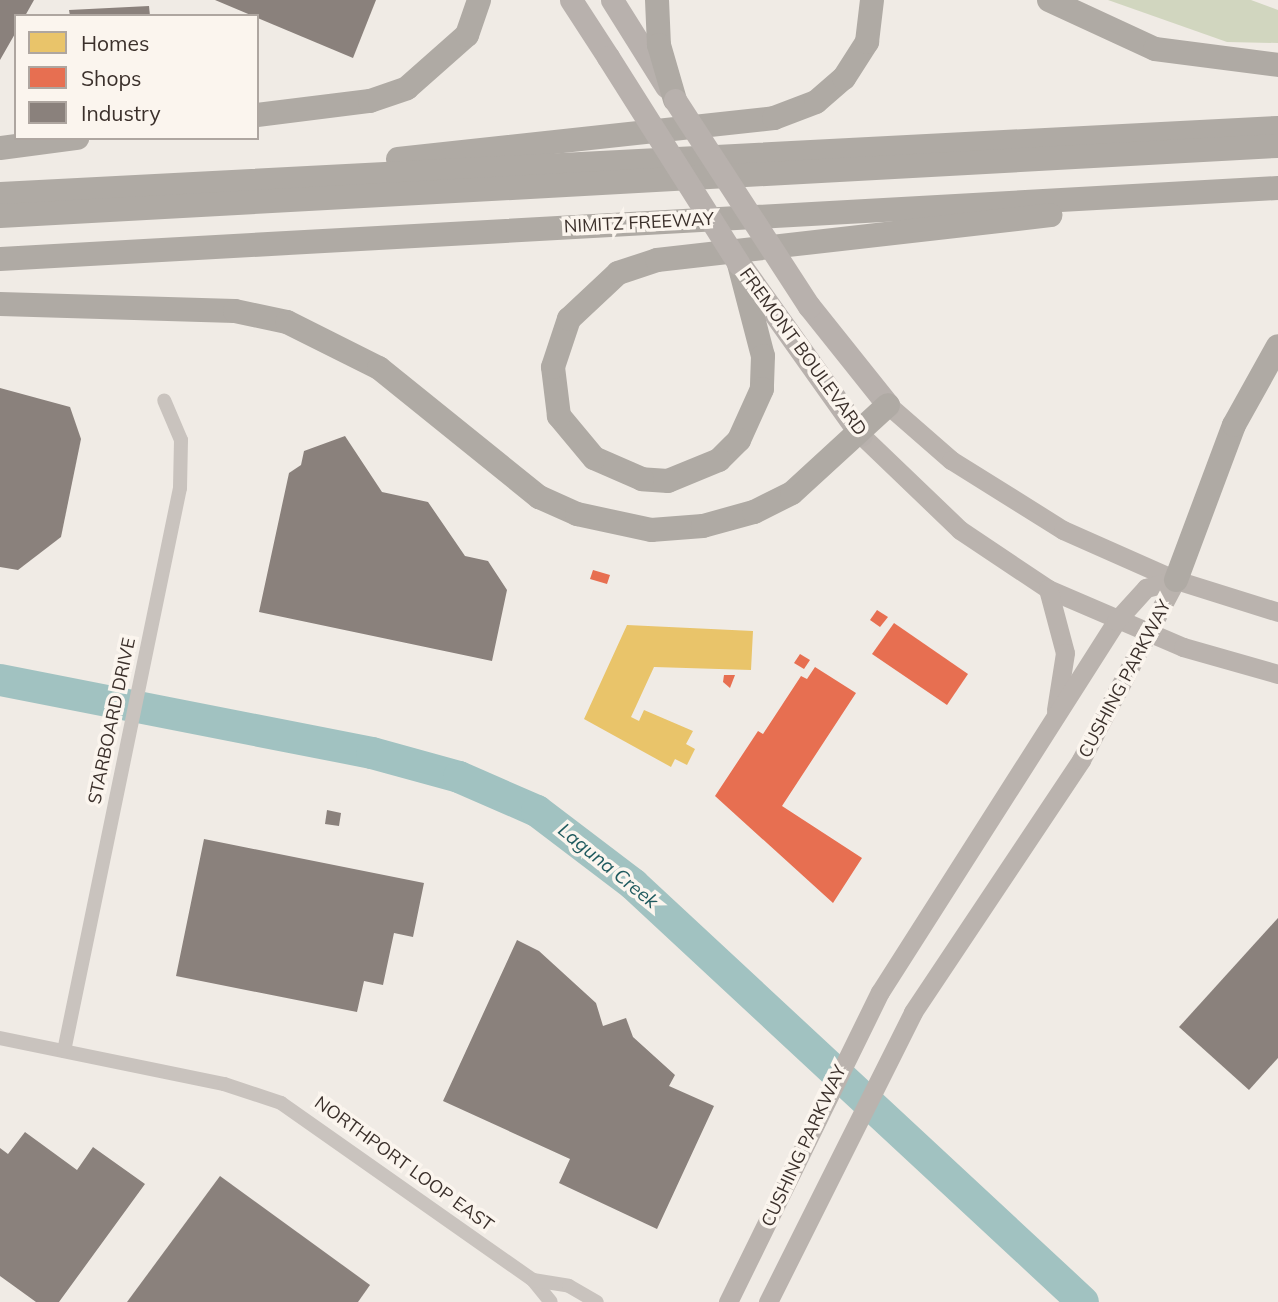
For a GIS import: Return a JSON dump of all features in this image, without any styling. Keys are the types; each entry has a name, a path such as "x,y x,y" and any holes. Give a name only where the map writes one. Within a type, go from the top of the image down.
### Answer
{"highway":[{"path":"259,115 370,101 407,88 467,35 479,0"},
{"path":"657,0 650,45 675,100"},
{"path":"328,177 392,160 774,118 816,102 844,78 867,42 872,0"},
{"path":"1049,0 1155,49 1278,65"},
{"path":"0,194 1278,128"},
{"path":"0,148 62,140"},
{"path":"0,216 1278,146"},
{"name":"NIMITZ FREEWAY","path":"0,259 1278,188"},
{"path":"739,264 757,327 762,389 753,418 719,460 693,474 668,481 614,470 575,440 559,415 553,366 569,318 618,273 657,260 1243,189"},
{"path":"0,304 235,311 287,322 379,368 539,497 577,514 651,530 754,512 792,493 860,435 888,405"},
{"path":"1175,580 1234,425 1278,346"}],"main road":[{"name":"FREMONT BOULEVARD","path":"571,0 739,264 860,435 960,530 1048,589 1151,635 1278,674"},
{"path":"612,0 650,45"},
{"name":"FREMONT BOULEVARD","path":"675,100 810,306 888,405 951,460 1019,503 1175,580 1278,612"},
{"name":"CUSHING PARKWAY","path":"728,1302 856,1036 1043,742 1116,621 1146,588 1175,580"},
{"name":"CUSHING PARKWAY","path":"768,1302 913,1012 1053,806 1151,635 1175,580"},
{"path":"1043,742 1065,674 1062,636 1048,589"}],"street":[{"name":"STARBOARD DRIVE","path":"64,1051 182,464 178,428 164,400"},
{"name":"NORTHPORT LOOP EAST","path":"0,1038 281,1103 533,1280 551,1302"},
{"name":"NORTHPORT LOOP EAST","path":"533,1280 569,1286 597,1302"}],"green space":[{"path":"1108,0 1251,0 1278,10 1278,43 1227,42"}],"building: Homes":[{"path":"627,625 753,631 751,670 654,667 631,717 639,721 644,710 693,731 686,744 695,749 687,765 675,759 671,767 584,719"}],"building: Shops":[{"path":"593,570 610,575 607,584 590,579"},
{"path":"877,610 888,617 880,627 870,620"},
{"path":"894,623 968,674 947,705 872,654"},
{"path":"800,654 810,660 804,669 794,663"},
{"path":"815,667 856,693 782,806 862,858 833,903 715,796 758,731 763,734 801,676 807,679"},
{"path":"724,675 735,675 730,688 723,682"}],"building: Industry":[{"path":"0,0 34,0 26,14 14,14 14,36 0,60"},
{"path":"215,0 376,0 353,58 259,18 259,14 248,14"},
{"path":"149,6 150,14 70,14 69,10"},
{"path":"0,388 70,407 81,439 61,537 18,570 0,567"},
{"path":"345,436 382,492 428,502 465,556 488,561 507,590 492,661 259,612 289,473 301,465 304,451"},
{"path":"327,810 341,813 339,826 325,824"},
{"path":"204,839 424,883 413,937 394,933 383,985 364,981 357,1012 176,976"},
{"path":"1278,918 1278,1058 1249,1090 1179,1027"},
{"path":"517,940 539,951 596,1003 603,1026 626,1018 633,1037 675,1075 669,1086 714,1106 657,1229 559,1183 570,1159 443,1101"},
{"path":"25,1132 77,1170 93,1147 145,1184 59,1302 36,1302 0,1276 0,1148 8,1154"},
{"path":"220,1176 370,1285 358,1302 127,1302"}],"waterway":[{"name":"Laguna Creek","path":"0,680 372,753 459,777 537,811 633,884 1083,1302"}]}
